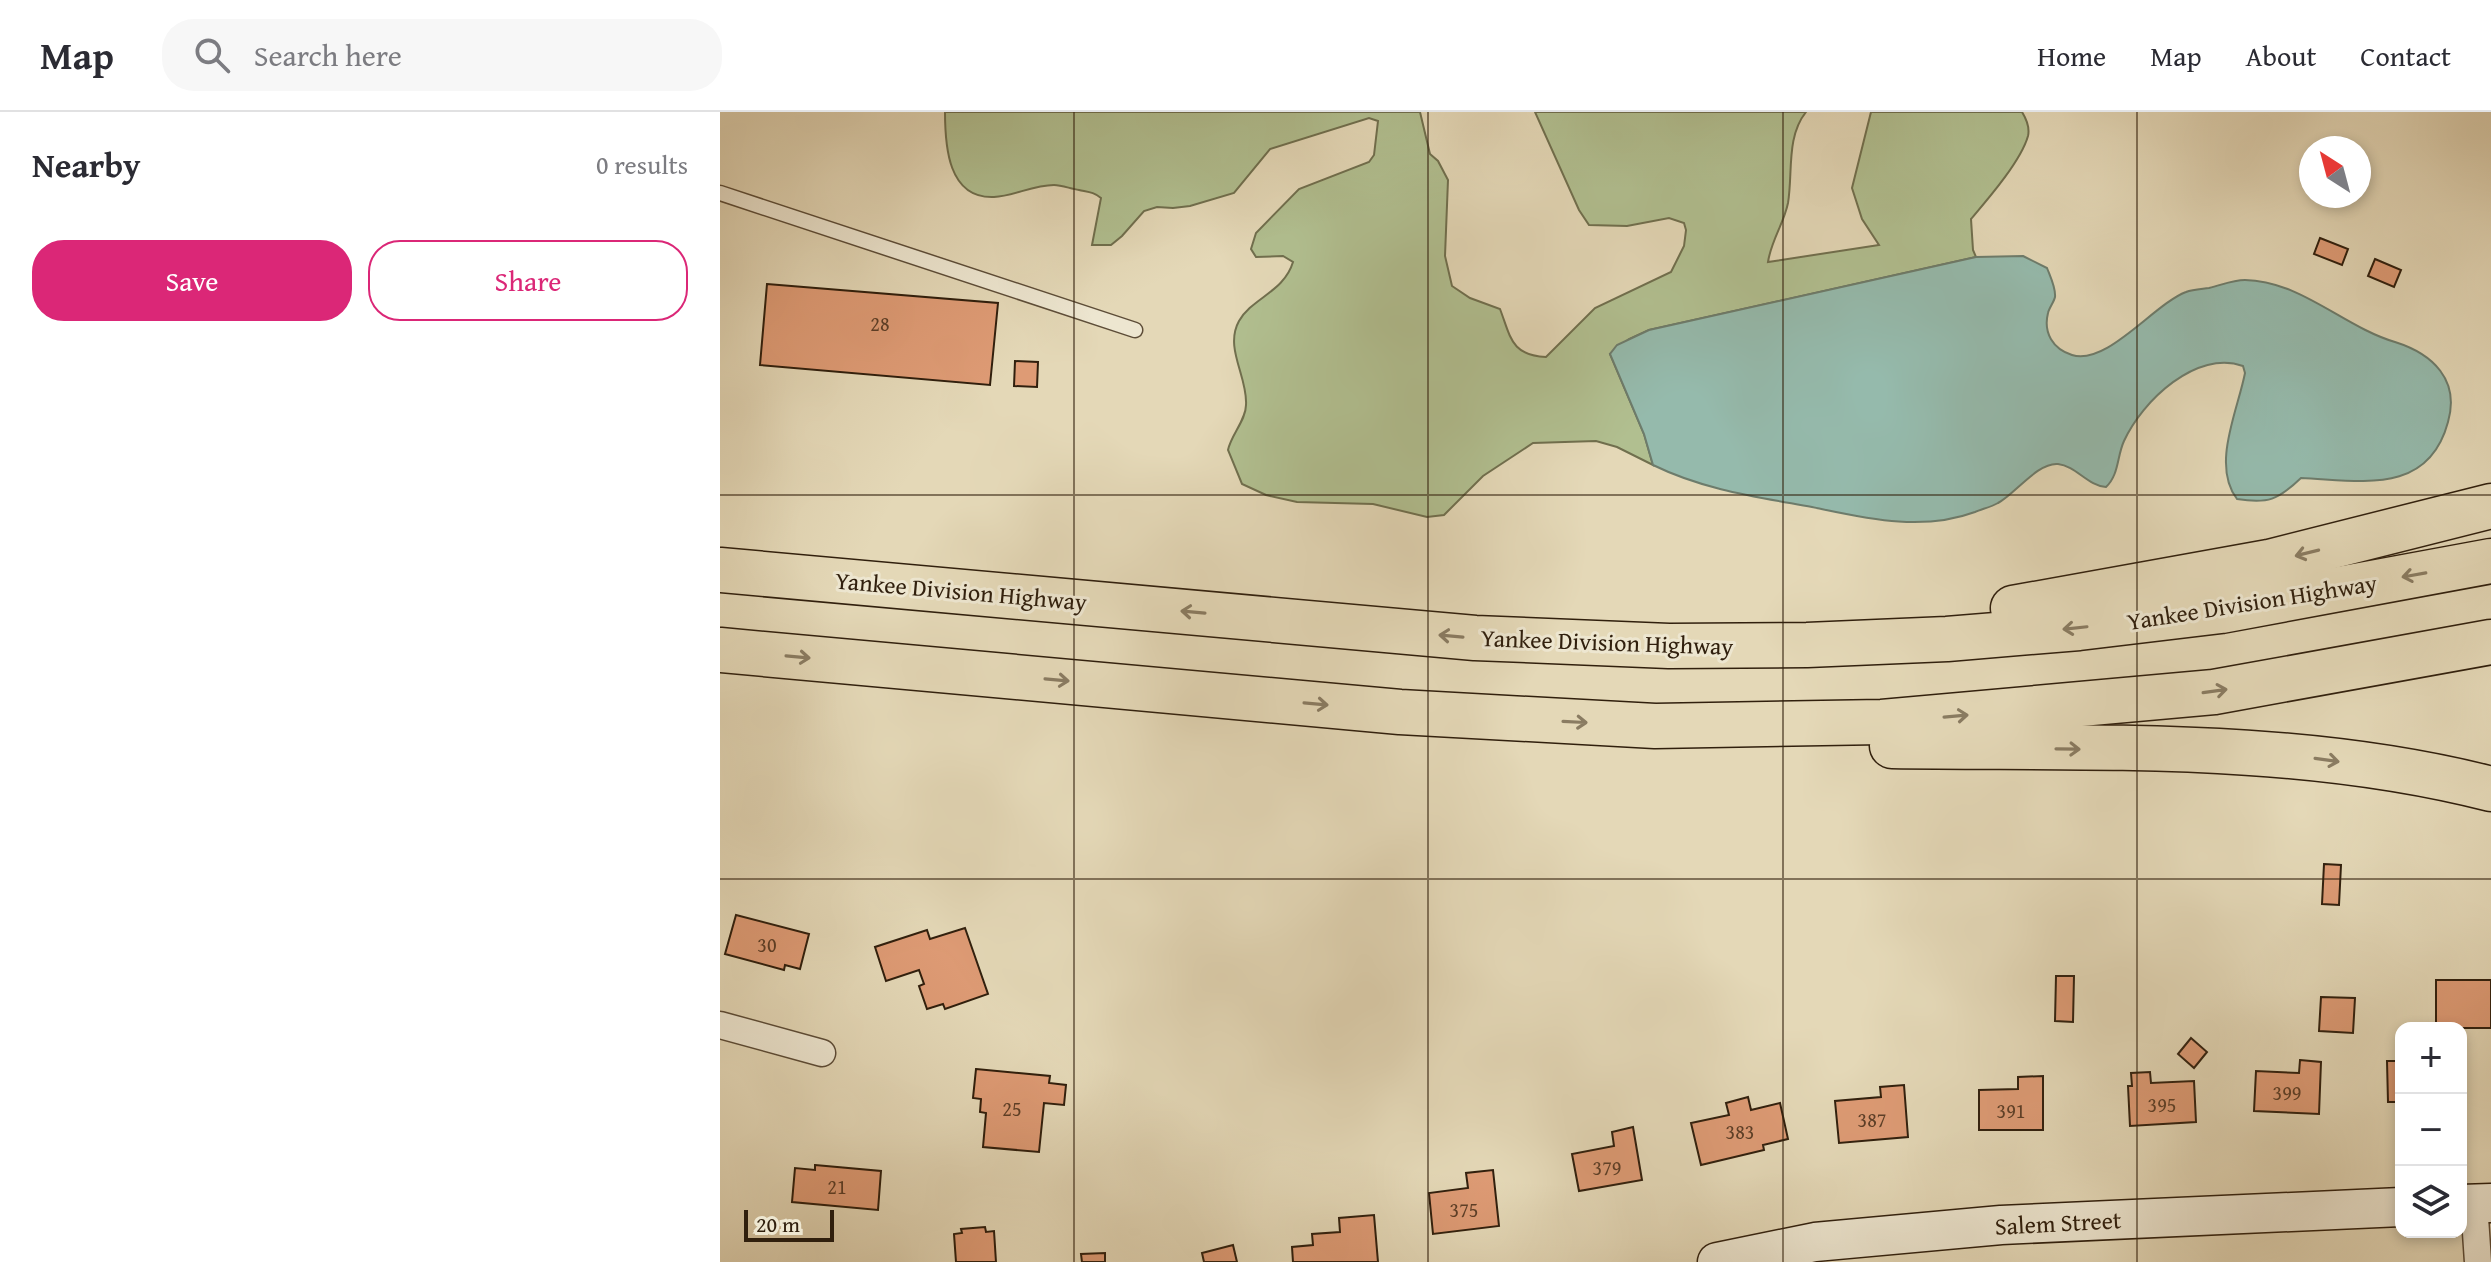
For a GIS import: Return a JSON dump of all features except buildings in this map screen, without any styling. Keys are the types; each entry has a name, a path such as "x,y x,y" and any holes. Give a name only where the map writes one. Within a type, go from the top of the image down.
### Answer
{"highway":[{"path":"1807,645 2269,562 2491,506"},
{"name":"Yankee Division Highway","path":"720,570 1475,638 1669,646 1807,645 1947,639 2079,628 2221,611 2491,561"},
{"path":"1655,726 1882,722 2199,694 2491,642"},
{"path":"720,650 1400,712 1655,726 1875,746 2285,754 2379,767 2491,789"}],"main road":[{"name":"Salem Street","path":"1717,1262 1815,1242 2001,1225 2395,1207"}],"street":[{"path":"720,1025 822,1053"},
{"path":"2475,1203 2478,1262"}],"lane":[{"path":"720,193 1135,330"}],"shaded area":[{"path":"945,112 1420,112 1430,154 1438,161 1448,180 1445,256 1452,286 1470,298 1500,309 1510,336 1519,349 1534,356 1546,357 1595,308 1671,272 1684,246 1686,230 1684,223 1669,218 1627,226 1589,225 1579,210 1535,112 1806,112 1795,133 1788,203 1768,262 1879,245 1862,219 1852,188 1871,112 2022,112 2029,130 2011,168 1971,219 1976,257 1649,330 1629,339 1610,354 1644,434 1653,465 1617,447 1596,441 1533,443 1483,476 1444,515 1427,517 1373,504 1297,502 1266,495 1242,484 1228,450 1246,405 1235,352 1235,331 1245,313 1283,281 1293,262 1283,256 1256,257 1251,249 1256,233 1299,189 1369,162 1374,155 1378,121 1369,118 1270,149 1234,193 1190,206 1157,207 1144,211 1111,245 1092,245 1101,198 1093,193 1054,185 994,197 967,189 958,180 948,154"},
{"path":"2023,256 2047,268 2055,293 2048,313 2048,333 2060,349 2072,355 2086,356 2115,343 2173,299 2192,290 2245,280 2265,282 2304,296 2376,335 2409,347 2432,362 2447,381 2451,407 2438,446 2425,463 2408,473 2388,479 2345,481 2301,478 2272,499 2237,499 2226,470 2226,454 2245,373 2243,366 2225,363 2190,372 2157,395 2132,426 2113,477 2106,487 2093,483 2071,468 2050,465 1998,503 1955,518 1914,522 1852,515 1711,487 1653,465 1644,434 1610,354 1617,345 1649,330 1976,257"}]}
